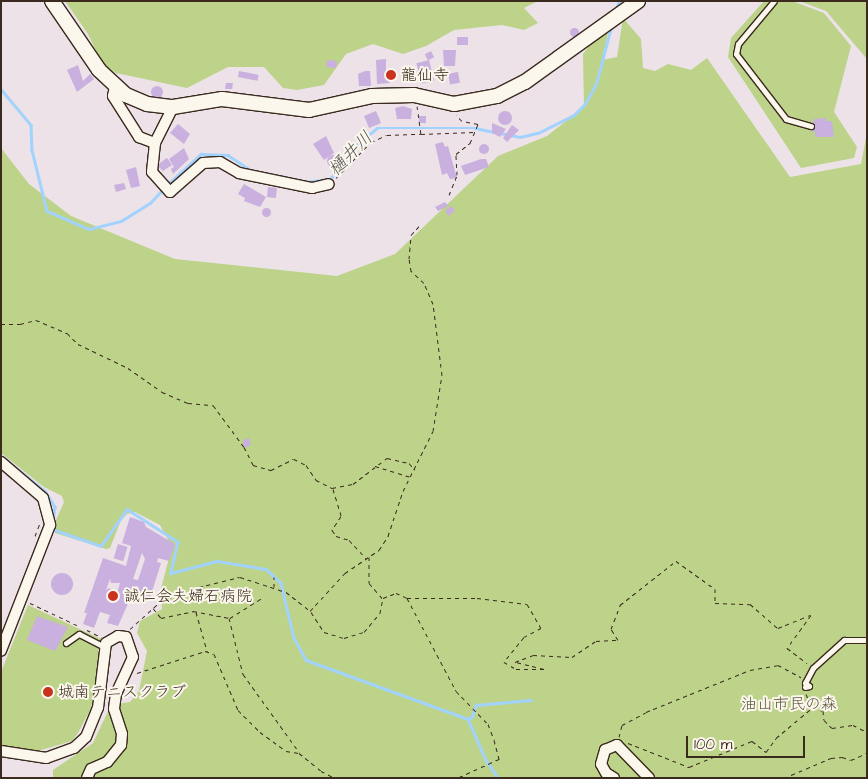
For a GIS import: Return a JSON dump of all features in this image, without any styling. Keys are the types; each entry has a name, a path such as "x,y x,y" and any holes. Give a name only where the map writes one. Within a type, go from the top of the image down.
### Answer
{"street":[{"path":"52,1 99,70 126,96 147,104 173,107 222,99 309,110 372,96 414,95 454,104 497,96 525,82 638,1"},
{"path":"115,87 113,96 139,136 155,144"},
{"path":"173,107 155,144 152,172 166,190 203,163 220,162 239,173 312,188 329,184"},
{"path":"1,462 43,498 50,525 1,651"},
{"path":"1,751 46,758 74,748 86,738 98,708 106,644 123,636 129,640 133,657 126,676 116,694 114,709 122,734 121,745 107,762 91,769 88,778"},
{"path":"614,778 606,773 601,764 605,750 618,746 649,778"}],"lane":[{"path":"774,1 738,44 736,54 786,119 811,126"},
{"path":"66,643 79,634 106,644"},
{"path":"806,688 806,680 813,668 844,640 867,640"}],"path":[{"path":"417,101 421,133"},
{"path":"449,195 457,175 456,154 470,143 478,124 462,120 452,112 454,104"},
{"path":"329,184 371,142 387,135 475,132"},
{"path":"310,611 345,573 379,550 388,536 403,491 415,471 433,431 442,375 433,304 424,283 412,270 409,259 411,235 420,226"},
{"path":"1,324 20,324 36,320 67,333 78,344 128,368 162,392 188,403 213,405 244,447 253,465 272,470 294,459 306,465 316,480 332,488 354,484 374,466 387,458 395,458 409,463 415,471"},
{"path":"374,466 412,477"},
{"path":"332,488 341,516 332,530 336,536 350,540 366,558"},
{"path":"34,540 41,521"},
{"path":"369,557 369,583 383,598"},
{"path":"383,598 396,594 407,598 477,598 527,604 541,628 524,637 504,662 516,669 544,669 515,662 533,655 572,657 596,641 618,640 611,630 620,605 676,561 715,589 715,603 750,604 778,628 811,615 787,648 813,668"},
{"path":"123,636 152,607 220,580 240,577 286,592 310,611 324,632 344,638 364,632 380,613 383,598"},
{"path":"274,577 274,587"},
{"path":"152,607 161,618 196,611 229,618 263,597"},
{"path":"407,598 456,691 488,724 499,759 457,778"},
{"path":"34,605 106,644"},
{"path":"196,611 207,652"},
{"path":"229,618 244,674 299,752 320,771 334,778"},
{"path":"126,676 207,652 214,654 238,710 260,732 286,751 299,752"},
{"path":"806,680 778,665 750,670 622,725 618,746 630,742 689,767 752,741 766,752 776,738 812,708"},
{"path":"806,688 805,696 812,708 823,711 824,720 832,728 853,725 867,732"},
{"path":"784,778 831,758 842,757 851,760 867,753"}],"green space":[{"path":"65,1 538,1 524,8 538,23 524,30 502,25 454,30 426,46 403,54 373,44 346,54 324,85 297,90 283,88 264,67 228,67 187,88 116,73 102,64 88,34"},
{"path":"764,1 792,1 824,13 851,46 834,112 857,147 854,158 801,168 728,57 731,38"},
{"path":"799,1 867,1 867,59 826,11"},
{"name":"油山市民の森","path":"623,18 641,39 643,68 655,71 668,64 691,70 707,58 790,177 861,164 867,133 867,778 53,778 53,770 93,743 111,705 130,702 139,691 147,651 137,633 140,621 162,609 160,592 172,547 160,525 135,512 127,514 121,520 110,548 106,549 55,533 53,527 64,502 62,496 44,487 1,453 1,148 29,184 71,216 175,259 337,276 395,254 498,156 547,136 584,107 583,54 598,34 608,33 602,60 617,57"},
{"name":"城南テニスクラブ","path":"28,605 101,639 98,646 101,674 90,710 78,733 72,741 38,751 1,747 1,672"}],"building":[{"path":"574,27 579,32 574,37 569,32"},
{"path":"457,37 468,37 468,45 457,45"},
{"path":"443,50 456,50 455,66 444,66"},
{"path":"431,51 434,57 428,60 425,54"},
{"path":"386,59 386,76 390,83 377,84 376,60"},
{"path":"327,60 337,61 336,68 326,67"},
{"path":"429,60 434,80 421,84 416,63"},
{"path":"78,65 83,81 90,74 94,79 77,92 67,70"},
{"path":"239,71 259,75 257,81 238,77"},
{"path":"370,71 371,86 359,86 358,74"},
{"path":"458,72 460,83 450,85 448,74"},
{"path":"226,83 233,83 232,89 225,89"},
{"path":"157,86 163,92 157,98 151,92"},
{"path":"403,106 412,109 411,119 397,119 395,108"},
{"path":"376,111 381,123 369,128 364,116"},
{"path":"505,111 510,113 512,118 510,123 505,125 500,123 498,118 500,113"},
{"path":"419,116 426,116 426,123 419,123"},
{"path":"826,118 826,121 832,121 834,137 815,137 815,131 811,132 814,119"},
{"path":"492,123 506,129 500,137 492,133"},
{"path":"178,124 190,134 184,144 170,133"},
{"path":"512,125 519,130 507,142 503,138"},
{"path":"326,136 334,153 324,160 313,144"},
{"path":"443,142 445,147 448,146 457,178 450,179 447,173 442,175 435,144"},
{"path":"484,144 489,149 484,154 479,149"},
{"path":"184,148 189,159 173,174 171,169 174,167 169,159"},
{"path":"333,155 339,161 333,167 327,161"},
{"path":"167,158 172,165 163,171 157,165"},
{"path":"486,159 489,167 465,175 461,166"},
{"path":"136,167 140,186 131,188 126,170"},
{"path":"124,183 126,189 116,192 114,185"},
{"path":"244,184 266,197 260,207 244,201 245,198 238,194"},
{"path":"268,187 277,188 276,198 267,197"},
{"path":"445,202 448,206 438,211 435,207"},
{"path":"451,206 455,210 449,216 445,211"},
{"path":"266,207 271,212 266,217 261,212"},
{"path":"249,438 251,445 244,448 243,440"},
{"path":"130,517 144,522 146,527 175,544 169,561 158,558 157,562 161,563 150,598 137,594 139,587 136,586 118,626 107,623 110,615 100,612 94,628 83,624 87,613 84,613 103,558 126,566 131,546 122,543","holes":["142,553 145,559 138,580 133,579","110,579 111,583 120,583 117,593 109,588 106,590"]},
{"path":"118,544 128,547 123,561 114,558"},
{"path":"58,573 66,573 73,580 73,588 66,595 58,595 51,588 51,580"},
{"path":"37,616 68,627 55,651 27,640"}],"waterway":[{"name":"樋井川","path":"616,9 619,1"},
{"name":"樋井川","path":"500,133 520,137 538,133 574,115 584,105 596,84 611,27"},
{"name":"樋井川","path":"1,89 31,125 32,150 47,211 89,229 121,221 150,203 164,188"},
{"name":"樋井川","path":"305,182 330,179 359,143 377,128 475,128 494,132"},
{"name":"樋井川","path":"168,184 201,154 228,155 253,172"},
{"name":"樋井川","path":"274,175 285,177"},
{"path":"1,456 45,491 55,507 53,521"},
{"path":"52,529 101,546 127,509 178,542 171,573 217,561 266,569 281,583 294,638 306,660 468,719 486,760 498,778"},
{"path":"468,719 472,717 476,705 531,700"}],"place":[{"name":"龍仙寺","path":"391,75"},
{"name":"誠仁会夫婦石病院","path":"113,596"},
{"name":"城南テニスクラブ","path":"48,692"}]}
